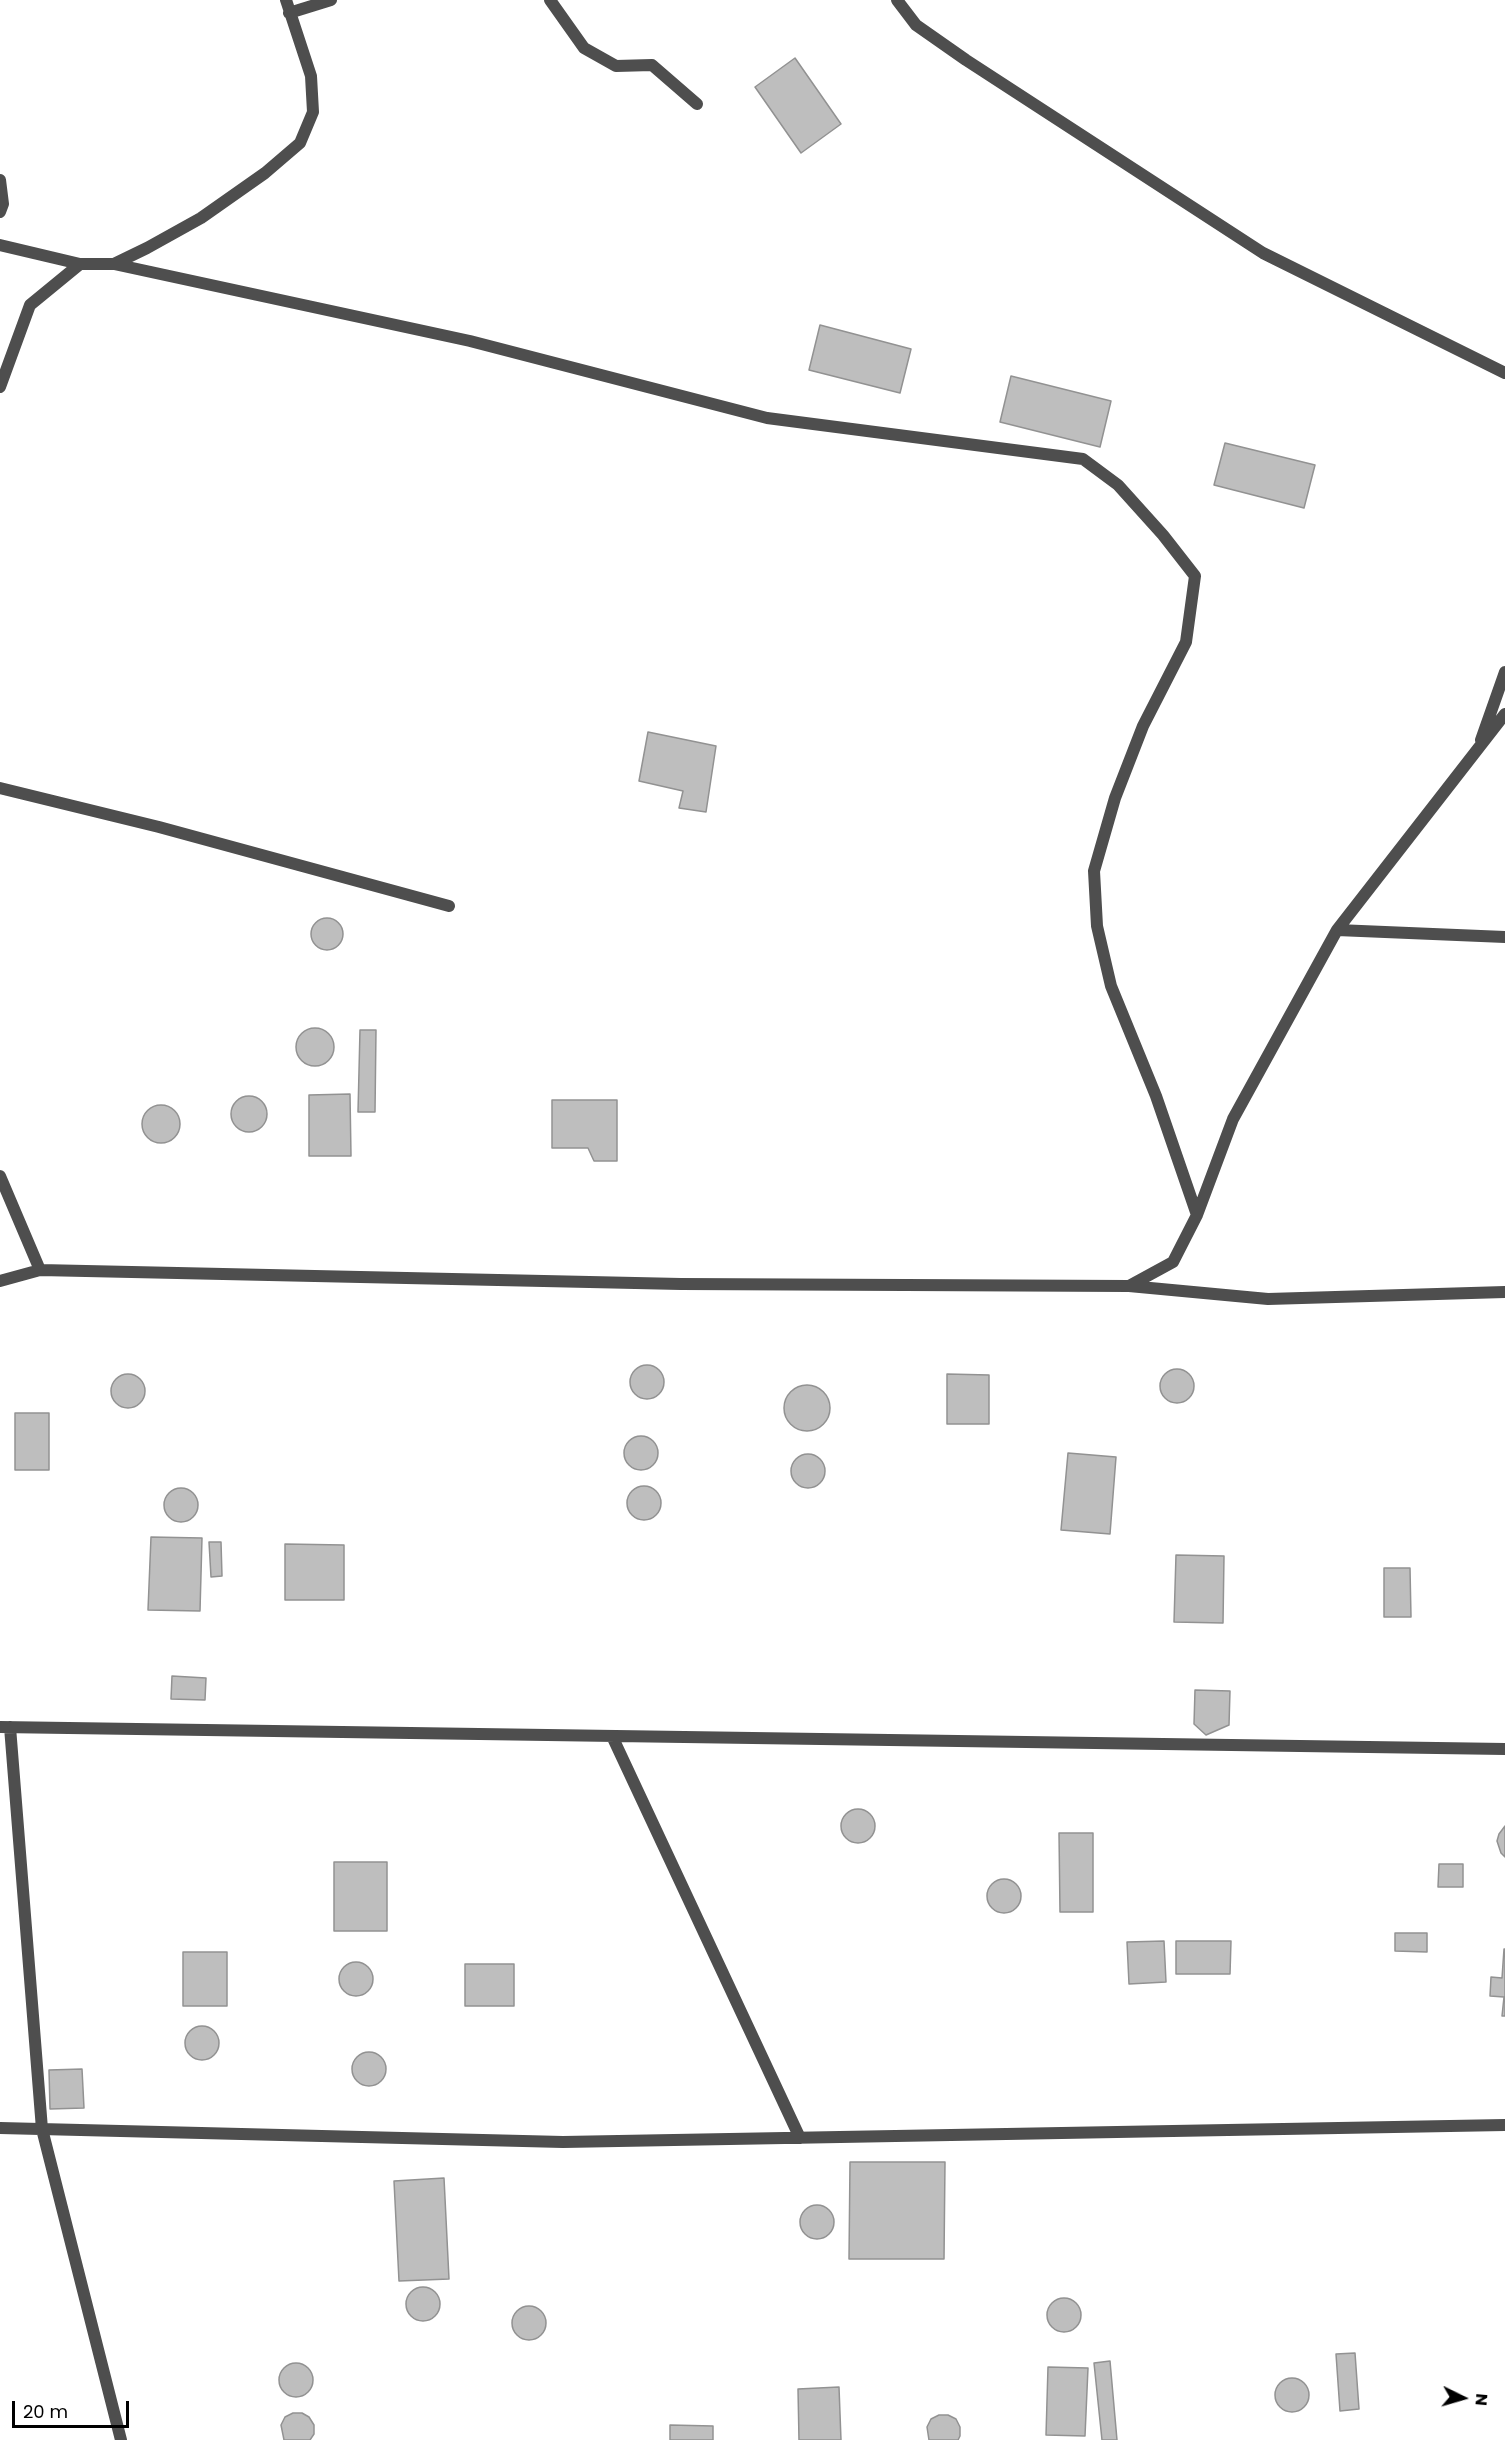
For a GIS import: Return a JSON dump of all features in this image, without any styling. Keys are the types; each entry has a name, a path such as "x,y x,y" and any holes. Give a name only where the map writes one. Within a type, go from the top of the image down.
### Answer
{"street":[{"path":"114,264 201,218 265,173 300,143 313,112 311,76 286,0"},
{"path":"289,13 331,0"},
{"path":"550,0 584,48 616,66 652,65 697,104"},
{"path":"897,0 916,25 966,60 1263,253 1505,373"},
{"path":"0,180 1,207"},
{"path":"0,245 80,264 114,264 470,341 767,418 1083,459 1118,485 1163,535 1195,576 1186,642 1143,726 1115,798 1094,871 1097,926 1111,986 1156,1096 1197,1215"},
{"path":"0,387 30,305 80,264"},
{"path":"1477,749 1505,672"},
{"path":"1129,1286 1173,1262 1197,1215 1233,1119 1337,930 1505,714"},
{"path":"0,788 159,827 449,906"},
{"path":"1337,930 1505,936"},
{"path":"0,1176 39,1270"},
{"path":"0,1281 39,1270 681,1284 1129,1286 1268,1299 1505,1292"},
{"path":"121,2440 42,2129 5,1727 1505,1749"},
{"path":"612,1736 800,2138"},
{"path":"0,2128 563,2142 1505,2126"}],"building":[{"path":"795,58 841,124 801,153 755,87"},
{"path":"820,325 911,349 900,393 809,370"},
{"path":"1011,376 1111,401 1100,447 1000,422"},
{"path":"1225,443 1315,465 1304,508 1214,485"},
{"path":"648,732 716,746 706,812 679,808 683,791 639,781"},
{"path":"327,918 338,923 343,934 338,945 327,950 316,945 311,934 316,923"},
{"path":"315,1028 329,1033 334,1047 329,1061 315,1066 301,1061 296,1047 301,1033"},
{"path":"360,1030 376,1030 375,1112 358,1112"},
{"path":"350,1094 351,1156 309,1156 309,1095"},
{"path":"249,1096 262,1101 267,1114 262,1127 249,1132 236,1127 231,1114 236,1101"},
{"path":"552,1100 617,1100 617,1161 594,1161 588,1148 552,1148"},
{"path":"161,1105 174,1111 180,1124 174,1137 161,1143 148,1137 142,1124 148,1111"},
{"path":"647,1365 659,1370 664,1382 659,1394 647,1399 635,1394 630,1382 635,1370"},
{"path":"1177,1369 1189,1374 1194,1386 1189,1398 1177,1403 1165,1398 1160,1386 1165,1374"},
{"path":"128,1374 140,1379 145,1391 140,1403 128,1408 116,1403 111,1391 116,1379"},
{"path":"947,1374 989,1375 989,1424 947,1424"},
{"path":"807,1385 823,1392 830,1408 823,1424 807,1431 791,1424 784,1408 791,1392"},
{"path":"15,1413 49,1413 49,1470 15,1470"},
{"path":"641,1436 653,1441 658,1453 653,1465 641,1470 629,1465 624,1453 629,1441"},
{"path":"1068,1453 1116,1457 1110,1534 1061,1530"},
{"path":"808,1454 820,1459 825,1471 820,1483 808,1488 796,1483 791,1471 796,1459"},
{"path":"644,1486 656,1491 661,1503 656,1515 644,1520 632,1515 627,1503 632,1491"},
{"path":"181,1488 193,1493 198,1505 193,1517 181,1522 169,1517 164,1505 169,1493"},
{"path":"151,1537 202,1538 200,1611 148,1610"},
{"path":"209,1542 221,1542 222,1576 211,1577"},
{"path":"285,1544 344,1545 344,1600 285,1600"},
{"path":"1176,1555 1224,1556 1223,1623 1174,1622"},
{"path":"1384,1568 1410,1568 1411,1617 1384,1617"},
{"path":"172,1676 206,1678 205,1700 171,1699"},
{"path":"1195,1690 1230,1691 1229,1725 1206,1735 1194,1724"},
{"path":"858,1809 870,1814 875,1826 870,1838 858,1843 846,1838 841,1826 846,1814"},
{"path":"1505,1826 1505,1857 1497,1841"},
{"path":"1059,1833 1093,1833 1093,1912 1060,1912"},
{"path":"334,1862 387,1862 387,1931 334,1931"},
{"path":"1439,1864 1463,1864 1463,1887 1438,1887"},
{"path":"1004,1879 1016,1884 1021,1896 1016,1908 1004,1913 992,1908 987,1896 992,1884"},
{"path":"1395,1933 1427,1933 1427,1952 1395,1951"},
{"path":"1164,1941 1166,1982 1129,1984 1127,1942"},
{"path":"1176,1941 1231,1941 1230,1974 1176,1974"},
{"path":"1504,1949 1505,2016 1502,2016 1504,1997 1490,1996 1491,1977 1502,1978"},
{"path":"183,1952 227,1952 227,2006 183,2006"},
{"path":"356,1962 368,1967 373,1979 368,1991 356,1996 344,1991 339,1979 344,1967"},
{"path":"465,1964 514,1964 514,2006 465,2006"},
{"path":"202,2026 214,2031 219,2043 214,2055 202,2060 190,2055 185,2043 190,2031"},
{"path":"369,2052 381,2057 386,2069 381,2081 369,2086 357,2081 352,2069 357,2057"},
{"path":"82,2069 84,2108 50,2109 49,2070"},
{"path":"850,2162 945,2162 944,2259 849,2259"},
{"path":"444,2178 449,2279 399,2281 394,2181"},
{"path":"817,2205 829,2210 834,2222 829,2234 817,2239 805,2234 800,2222 805,2210"},
{"path":"423,2287 435,2292 440,2304 435,2316 423,2321 411,2316 406,2304 411,2292"},
{"path":"1064,2298 1076,2303 1081,2315 1076,2327 1064,2332 1052,2327 1047,2315 1052,2303"},
{"path":"529,2306 541,2311 546,2323 541,2335 529,2340 517,2335 512,2323 517,2311"},
{"path":"1355,2353 1359,2409 1340,2411 1336,2354"},
{"path":"1110,2361 1117,2440 1102,2440 1094,2363"},
{"path":"296,2363 308,2368 313,2380 308,2392 296,2397 284,2392 279,2380 284,2368"},
{"path":"1048,2367 1088,2368 1085,2436 1046,2435"},
{"path":"1292,2378 1304,2383 1309,2395 1304,2407 1292,2412 1280,2407 1275,2395 1280,2383"},
{"path":"839,2387 841,2440 799,2440 798,2389"},
{"path":"293,2413 302,2413 309,2417 314,2425 314,2434 310,2440 284,2440 281,2425 285,2417"},
{"path":"939,2415 948,2415 956,2419 960,2427 958,2440 929,2440 927,2427 931,2419"},
{"path":"670,2425 713,2426 713,2440 670,2440"}]}
